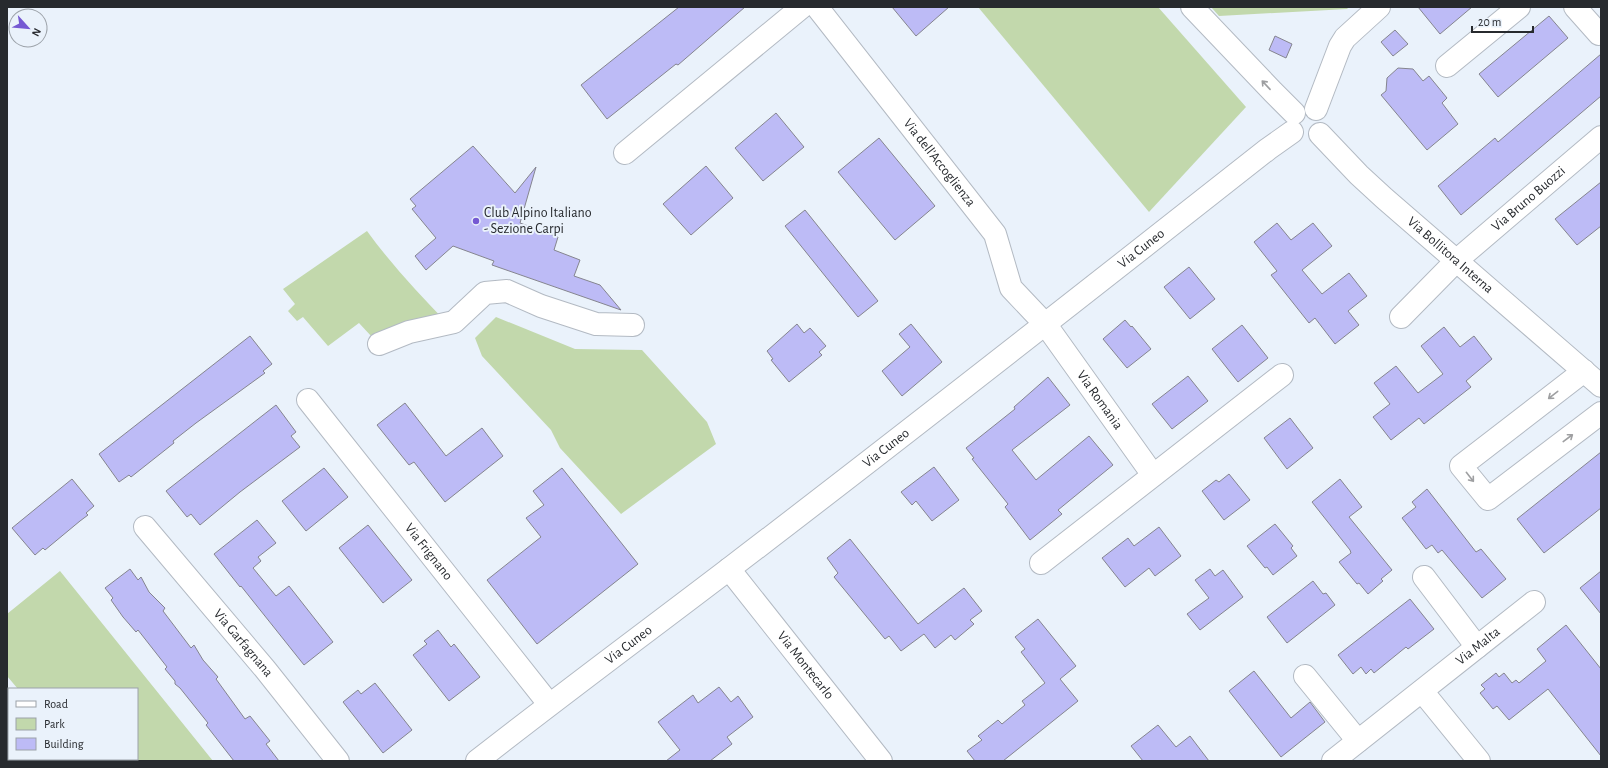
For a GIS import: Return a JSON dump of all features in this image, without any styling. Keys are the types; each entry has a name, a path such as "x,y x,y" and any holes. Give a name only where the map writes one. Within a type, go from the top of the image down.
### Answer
{"street":[{"path":"625,153 802,7"},
{"name":"Via dell'Accoglienza","path":"817,7 995,234 1011,288 1046,325"},
{"path":"1192,7 1293,122 1299,138 1308,141 1317,138 1322,130 1324,121 1320,112 1307,106 1302,107 1293,122"},
{"path":"1316,109 1340,46 1345,38 1379,7"},
{"path":"1447,66 1519,7"},
{"path":"1575,7 1598,34"},
{"name":"Via Cuneo","path":"477,761 549,704 729,569 1046,325 1268,149 1293,122"},
{"name":"Via Bollitora Interna","path":"1320,134 1359,175 1384,198 1594,374 1461,466 1488,499 1601,414"},
{"name":"Via Bruno Buozzi","path":"1400,316 1457,260 1601,137"},
{"path":"379,344 410,332 454,322 485,293 507,291 542,306 596,324 633,325"},
{"name":"Via Romania","path":"1046,325 1153,475"},
{"path":"1041,563 1282,375"},
{"name":"Via Frignano","path":"308,400 549,704"},
{"name":"Via Garfagnana","path":"145,527 265,669 338,761"},
{"name":"Via Montecarlo","path":"729,569 881,761"},
{"path":"1424,577 1478,647"},
{"name":"Via Malta","path":"1334,761 1534,602"},
{"path":"1305,676 1358,742"},
{"path":"1422,690 1478,761"}],"green space":[{"path":"978,7 1158,7 1246,107 1149,212"},
{"path":"1211,7 1349,7 1347,9 1219,16"},
{"path":"367,231 406,279 448,324 372,337 359,323 328,346 303,317 297,321 288,311 295,304 283,289"},
{"path":"496,317 575,349 642,350 707,422 716,444 621,514 560,448 551,430 482,356 475,338"},
{"path":"60,571 213,761 76,761 75,760 138,760 138,688 17,688 7,676 7,614"}],"building":[{"path":"679,7 745,7 678,65 676,64 607,119 581,85"},
{"path":"892,7 949,7 916,36"},
{"path":"1418,7 1472,7 1440,34"},
{"path":"1549,16 1568,38 1498,97 1479,74"},
{"path":"1395,30 1408,44 1393,56 1381,42"},
{"path":"1275,36 1292,44 1286,58 1269,50"},
{"path":"1601,54 1601,96 1461,215 1438,186 1495,138 1498,142"},
{"path":"1398,68 1413,69 1423,81 1429,76 1447,98 1442,103 1458,124 1427,150 1381,95 1386,91 1387,78"},
{"path":"776,113 804,147 763,181 735,148"},
{"path":"879,138 935,206 895,240 838,172"},
{"path":"473,146 515,193 536,167 520,223 558,237 554,250 580,260 574,276 600,285 621,310 492,265 494,261 453,246 426,270 415,256 436,238 412,209 416,206 410,199"},
{"path":"706,166 733,198 691,235 663,204"},
{"path":"1601,182 1601,226 1577,245 1555,219"},
{"path":"805,210 878,301 858,317 785,226"},
{"path":"1277,223 1291,240 1313,223 1332,246 1302,270 1322,294 1349,273 1367,296 1348,311 1359,325 1335,344 1315,318 1309,323 1271,275 1277,271 1254,242"},
{"path":"1189,267 1215,299 1190,319 1164,287"},
{"path":"1125,320 1131,327 1132,326 1151,349 1127,368 1103,339"},
{"path":"797,324 804,333 810,328 826,346 819,352 822,355 789,382 771,360 773,359 767,351"},
{"path":"911,324 942,362 902,396 882,371 910,347 899,334"},
{"path":"1242,325 1268,358 1238,382 1212,349"},
{"path":"1444,327 1460,347 1474,336 1492,359 1466,381 1471,387 1424,424 1419,418 1391,440 1373,417 1390,404 1374,383 1396,366 1418,393 1443,374 1421,346"},
{"path":"250,336 272,364 263,371 265,373 196,423 173,441 174,443 131,477 129,475 119,482 99,454"},
{"path":"1188,376 1208,401 1172,429 1152,404"},
{"path":"1048,377 1070,405 1012,450 1036,480 1089,436 1113,465 1058,510 1062,514 1030,540 1005,507 1008,504 972,459 974,458 966,448 1015,409 1014,407"},
{"path":"405,403 446,456 482,428 503,456 445,502 414,462 409,465 377,425"},
{"path":"276,405 296,432 291,436 300,447 240,492 200,525 191,514 187,517 166,491"},
{"path":"1290,418 1313,448 1287,469 1264,438"},
{"path":"1601,452 1601,508 1544,553 1517,519"},
{"path":"934,467 959,500 932,521 916,501 912,505 901,492"},
{"path":"324,468 348,497 306,531 282,501"},
{"path":"562,468 638,564 537,644 487,580 541,537 526,518 544,505 533,491"},
{"path":"1229,474 1250,500 1224,520 1202,491 1216,480 1219,482"},
{"path":"72,479 94,506 86,513 88,515 45,550 43,548 35,555 12,528"},
{"path":"1340,479 1362,507 1349,517 1392,570 1381,579 1383,581 1368,594 1359,583 1357,584 1339,562 1351,553 1350,550 1312,502"},
{"path":"1427,489 1476,552 1481,549 1506,579 1482,598 1442,550 1438,553 1432,545 1426,549 1402,518 1416,507 1412,502"},
{"path":"257,520 276,543 258,557 261,561 253,568 276,596 289,586 333,642 304,665 214,554"},
{"path":"1275,524 1293,546 1291,548 1297,556 1273,575 1267,567 1265,568 1247,546"},
{"path":"368,525 412,580 383,603 339,548"},
{"path":"1159,527 1181,556 1155,576 1149,568 1125,587 1102,558 1128,538 1134,546"},
{"path":"850,539 918,624 964,588 982,611 970,620 974,624 955,640 951,635 935,648 924,634 901,651 889,636 885,639 834,577 838,573 827,558"},
{"path":"130,569 138,580 141,577 149,592 165,608 163,611 191,648 194,645 203,660 218,677 216,679 245,719 250,716 270,741 266,744 279,761 234,761 206,725 208,723 180,688 175,684 175,681 165,669 167,667 138,630 136,632 123,617 111,600 113,598 105,588"},
{"path":"1210,569 1215,576 1223,570 1243,597 1200,630 1187,614 1209,598 1195,580"},
{"path":"1601,571 1601,614 1580,588"},
{"path":"1313,581 1323,594 1326,593 1335,605 1287,643 1267,617"},
{"path":"1410,599 1434,629 1408,649 1406,647 1374,673 1371,669 1366,674 1361,667 1353,674 1338,655"},
{"path":"1038,619 1076,666 1060,679 1078,701 1003,761 975,761 967,751 982,740 978,736 998,720 1002,724 1025,705 1022,701 1045,683 1021,652 1025,649 1015,637"},
{"path":"1566,625 1601,669 1601,756 1548,689 1509,720 1497,706 1493,709 1480,693 1485,689 1481,685 1496,673 1499,677 1504,673 1512,683 1516,680 1519,683 1546,661 1537,649"},
{"path":"438,630 451,647 454,644 480,677 449,701 413,655 427,644 424,641"},
{"path":"1254,671 1291,718 1310,702 1325,722 1281,757 1229,691"},
{"path":"375,683 412,730 383,753 343,702 358,690 361,694"},
{"path":"719,687 731,702 738,696 753,717 727,737 732,744 710,761 666,761 680,750 658,722 693,695 698,703"},
{"path":"1158,725 1176,747 1190,736 1209,761 1143,761 1131,746"}],"place":[{"name":"Club Alpino Italiano - Sezione Carpi","path":"476,221"}]}
